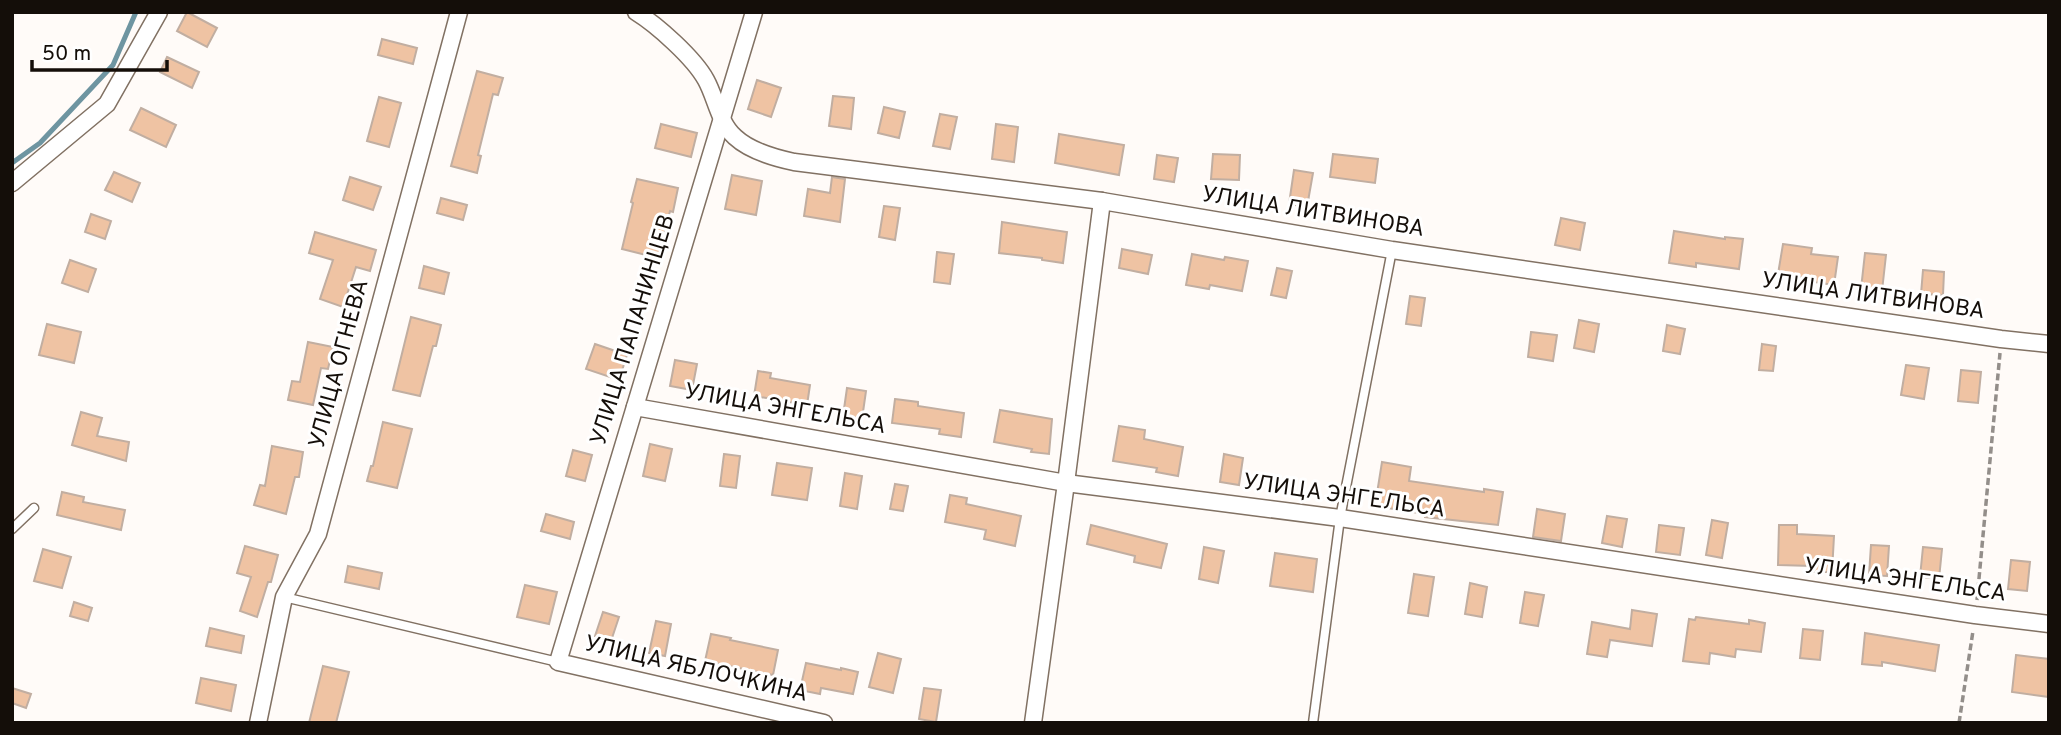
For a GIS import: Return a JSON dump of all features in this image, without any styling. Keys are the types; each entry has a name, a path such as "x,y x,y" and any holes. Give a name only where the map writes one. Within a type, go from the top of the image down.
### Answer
{"street":[{"path":"12,183 107,104 159,12"},
{"name":"УЛИЦА ОГНЕВА","path":"258,723 284,597 318,534 459,12"},
{"name":"УЛИЦА ЛИТВИНОВА","path":"636,12 650,21 689,58 705,78 733,136 771,157 1102,201 1392,250 2049,344"},
{"name":"УЛИЦА ПАПАНИНЦЕВ","path":"558,662 754,12"},
{"path":"1033,723 1102,201"},
{"name":"УЛИЦА ЭНГЕЛЬСА","path":"635,407 1066,483 1340,518 2049,624"},
{"name":"УЛИЦА ЯБЛОЧКИНА","path":"558,662 824,723"}],"lane":[{"path":"1313,723 1340,518 1392,250"},
{"path":"12,529 34,508"},
{"path":"284,597 558,662"}],"path":[{"path":"1959,723 1975,615 2001,339"}],"building":[{"path":"187,12 217,28 207,47 177,31"},
{"path":"382,39 417,48 413,64 378,55"},
{"path":"167,57 199,72 192,88 160,72"},
{"path":"477,71 503,78 498,95 493,94 478,155 481,156 477,173 451,166"},
{"path":"757,80 781,88 771,117 748,109"},
{"path":"833,96 854,98 851,129 829,126"},
{"path":"379,97 401,103 389,147 367,141"},
{"path":"884,107 905,112 899,138 878,133"},
{"path":"141,108 176,125 166,147 130,130"},
{"path":"940,114 957,117 950,149 933,146"},
{"path":"661,124 697,133 691,157 655,148"},
{"path":"996,124 1018,127 1014,162 992,159"},
{"path":"1059,134 1124,145 1119,175 1055,163"},
{"path":"1213,154 1240,155 1239,180 1211,179"},
{"path":"1333,154 1378,159 1375,183 1330,177"},
{"path":"1157,155 1178,158 1174,182 1154,179"},
{"path":"1294,170 1313,173 1307,207 1289,204"},
{"path":"114,172 140,183 132,202 105,190"},
{"path":"732,175 762,181 756,215 725,209"},
{"path":"350,177 381,187 373,210 343,200"},
{"path":"832,177 845,179 840,222 804,216 808,189 830,193"},
{"path":"637,179 678,188 658,258 622,249"},
{"path":"441,198 467,205 463,220 437,213"},
{"path":"884,206 900,208 895,240 879,237"},
{"path":"91,214 111,221 105,239 85,232"},
{"path":"1561,218 1585,223 1580,250 1555,245"},
{"path":"1002,222 1067,232 1063,263 999,253"},
{"path":"1674,231 1743,239 1739,269 1696,263 1696,267 1669,263"},
{"path":"315,232 376,250 370,271 356,267 343,307 320,299 333,260 309,253"},
{"path":"1783,244 1812,248 1811,254 1838,257 1834,285 1778,274"},
{"path":"1122,249 1152,255 1148,274 1119,268"},
{"path":"937,252 954,254 950,284 934,282"},
{"path":"1865,253 1886,255 1882,291 1861,289"},
{"path":"1192,254 1248,261 1242,291 1210,285 1209,289 1186,285"},
{"path":"70,260 96,269 88,292 62,283"},
{"path":"424,266 449,273 444,294 419,288"},
{"path":"1277,268 1292,271 1286,298 1271,295"},
{"path":"1923,270 1944,272 1943,295 1921,294"},
{"path":"1410,296 1425,298 1421,326 1406,324"},
{"path":"411,317 441,325 420,396 393,390"},
{"path":"1579,320 1599,324 1594,352 1574,348"},
{"path":"47,324 81,332 74,363 39,355"},
{"path":"1667,325 1685,329 1680,354 1663,351"},
{"path":"1531,332 1557,335 1553,361 1528,357"},
{"path":"308,342 333,347 328,369 321,368 313,405 288,400 292,381 300,382"},
{"path":"595,344 627,355 619,380 586,369"},
{"path":"1762,344 1776,346 1773,371 1759,370"},
{"path":"675,360 697,364 692,390 670,386"},
{"path":"1906,365 1929,368 1924,399 1901,395"},
{"path":"1961,370 1981,372 1978,403 1958,401"},
{"path":"758,371 771,373 770,378 810,385 807,405 754,396"},
{"path":"847,388 866,391 862,419 843,416"},
{"path":"895,399 918,402 918,406 964,413 961,437 939,434 940,429 892,423"},
{"path":"1000,410 1052,419 1049,454 994,442"},
{"path":"81,412 102,418 97,436 129,442 126,461 72,445"},
{"path":"383,422 412,429 397,488 367,481"},
{"path":"1119,426 1145,430 1144,439 1183,447 1178,476 1156,472 1157,468 1113,461"},
{"path":"650,444 672,449 665,481 643,476"},
{"path":"272,446 303,452 299,477 295,477 286,514 254,505 260,485 265,486"},
{"path":"573,450 592,455 585,481 566,476"},
{"path":"724,454 740,456 736,488 720,486"},
{"path":"1224,454 1243,458 1239,485 1220,482"},
{"path":"1382,462 1411,467 1409,481 1484,492 1484,489 1503,492 1498,525 1425,517 1425,514 1375,506"},
{"path":"777,463 812,468 807,500 772,495"},
{"path":"845,473 862,476 857,509 840,506"},
{"path":"895,484 908,486 903,511 890,509"},
{"path":"62,492 84,497 83,502 125,510 121,530 57,515"},
{"path":"950,495 967,498 966,504 1021,516 1015,546 984,539 986,530 945,522"},
{"path":"1537,509 1565,514 1561,541 1533,537"},
{"path":"546,514 574,522 570,539 541,531"},
{"path":"1607,516 1627,519 1622,547 1602,543"},
{"path":"1712,520 1728,523 1722,558 1706,555"},
{"path":"1091,525 1167,544 1161,568 1134,562 1135,556 1087,544"},
{"path":"1659,525 1684,528 1680,555 1656,552"},
{"path":"1779,525 1797,525 1797,534 1834,536 1832,572 1812,572 1812,566 1778,565"},
{"path":"1871,545 1889,546 1887,576 1869,575"},
{"path":"245,546 278,555 257,617 240,611 251,577 237,573"},
{"path":"1204,547 1224,551 1218,583 1199,579"},
{"path":"1923,547 1942,549 1939,579 1920,577"},
{"path":"43,549 71,557 62,588 34,581"},
{"path":"1275,553 1317,559 1313,592 1270,586"},
{"path":"2011,560 2030,562 2027,591 2008,589"},
{"path":"348,566 382,573 379,589 345,582"},
{"path":"1414,574 1434,577 1428,616 1408,613"},
{"path":"1470,583 1487,587 1482,617 1465,614"},
{"path":"525,585 557,592 549,624 517,617"},
{"path":"1525,592 1544,595 1538,626 1520,623"},
{"path":"74,602 92,608 88,621 70,616"},
{"path":"1632,610 1657,614 1652,646 1610,640 1607,657 1587,654 1592,622 1630,629"},
{"path":"603,612 619,617 611,641 595,636"},
{"path":"1696,617 1749,624 1749,620 1765,623 1761,652 1736,649 1735,657 1710,653 1709,664 1683,661 1689,619 1695,620"},
{"path":"656,621 671,624 665,656 649,653"},
{"path":"210,628 244,636 241,653 206,646"},
{"path":"1803,629 1823,631 1820,660 1800,658"},
{"path":"1865,633 1939,645 1935,671 1882,662 1882,666 1862,664"},
{"path":"711,634 778,650 773,675 705,661"},
{"path":"878,653 901,659 893,693 869,687"},
{"path":"2016,655 2049,659 2049,697 2012,692"},
{"path":"806,663 858,672 853,694 821,688 820,694 800,690"},
{"path":"323,666 349,672 336,723 309,723"},
{"path":"201,678 236,685 231,711 196,703"},
{"path":"12,688 31,694 26,708 12,703"},
{"path":"924,688 941,690 936,722 919,719"}],"waterway":[{"path":"12,163 40,143 113,65 136,12"}]}
